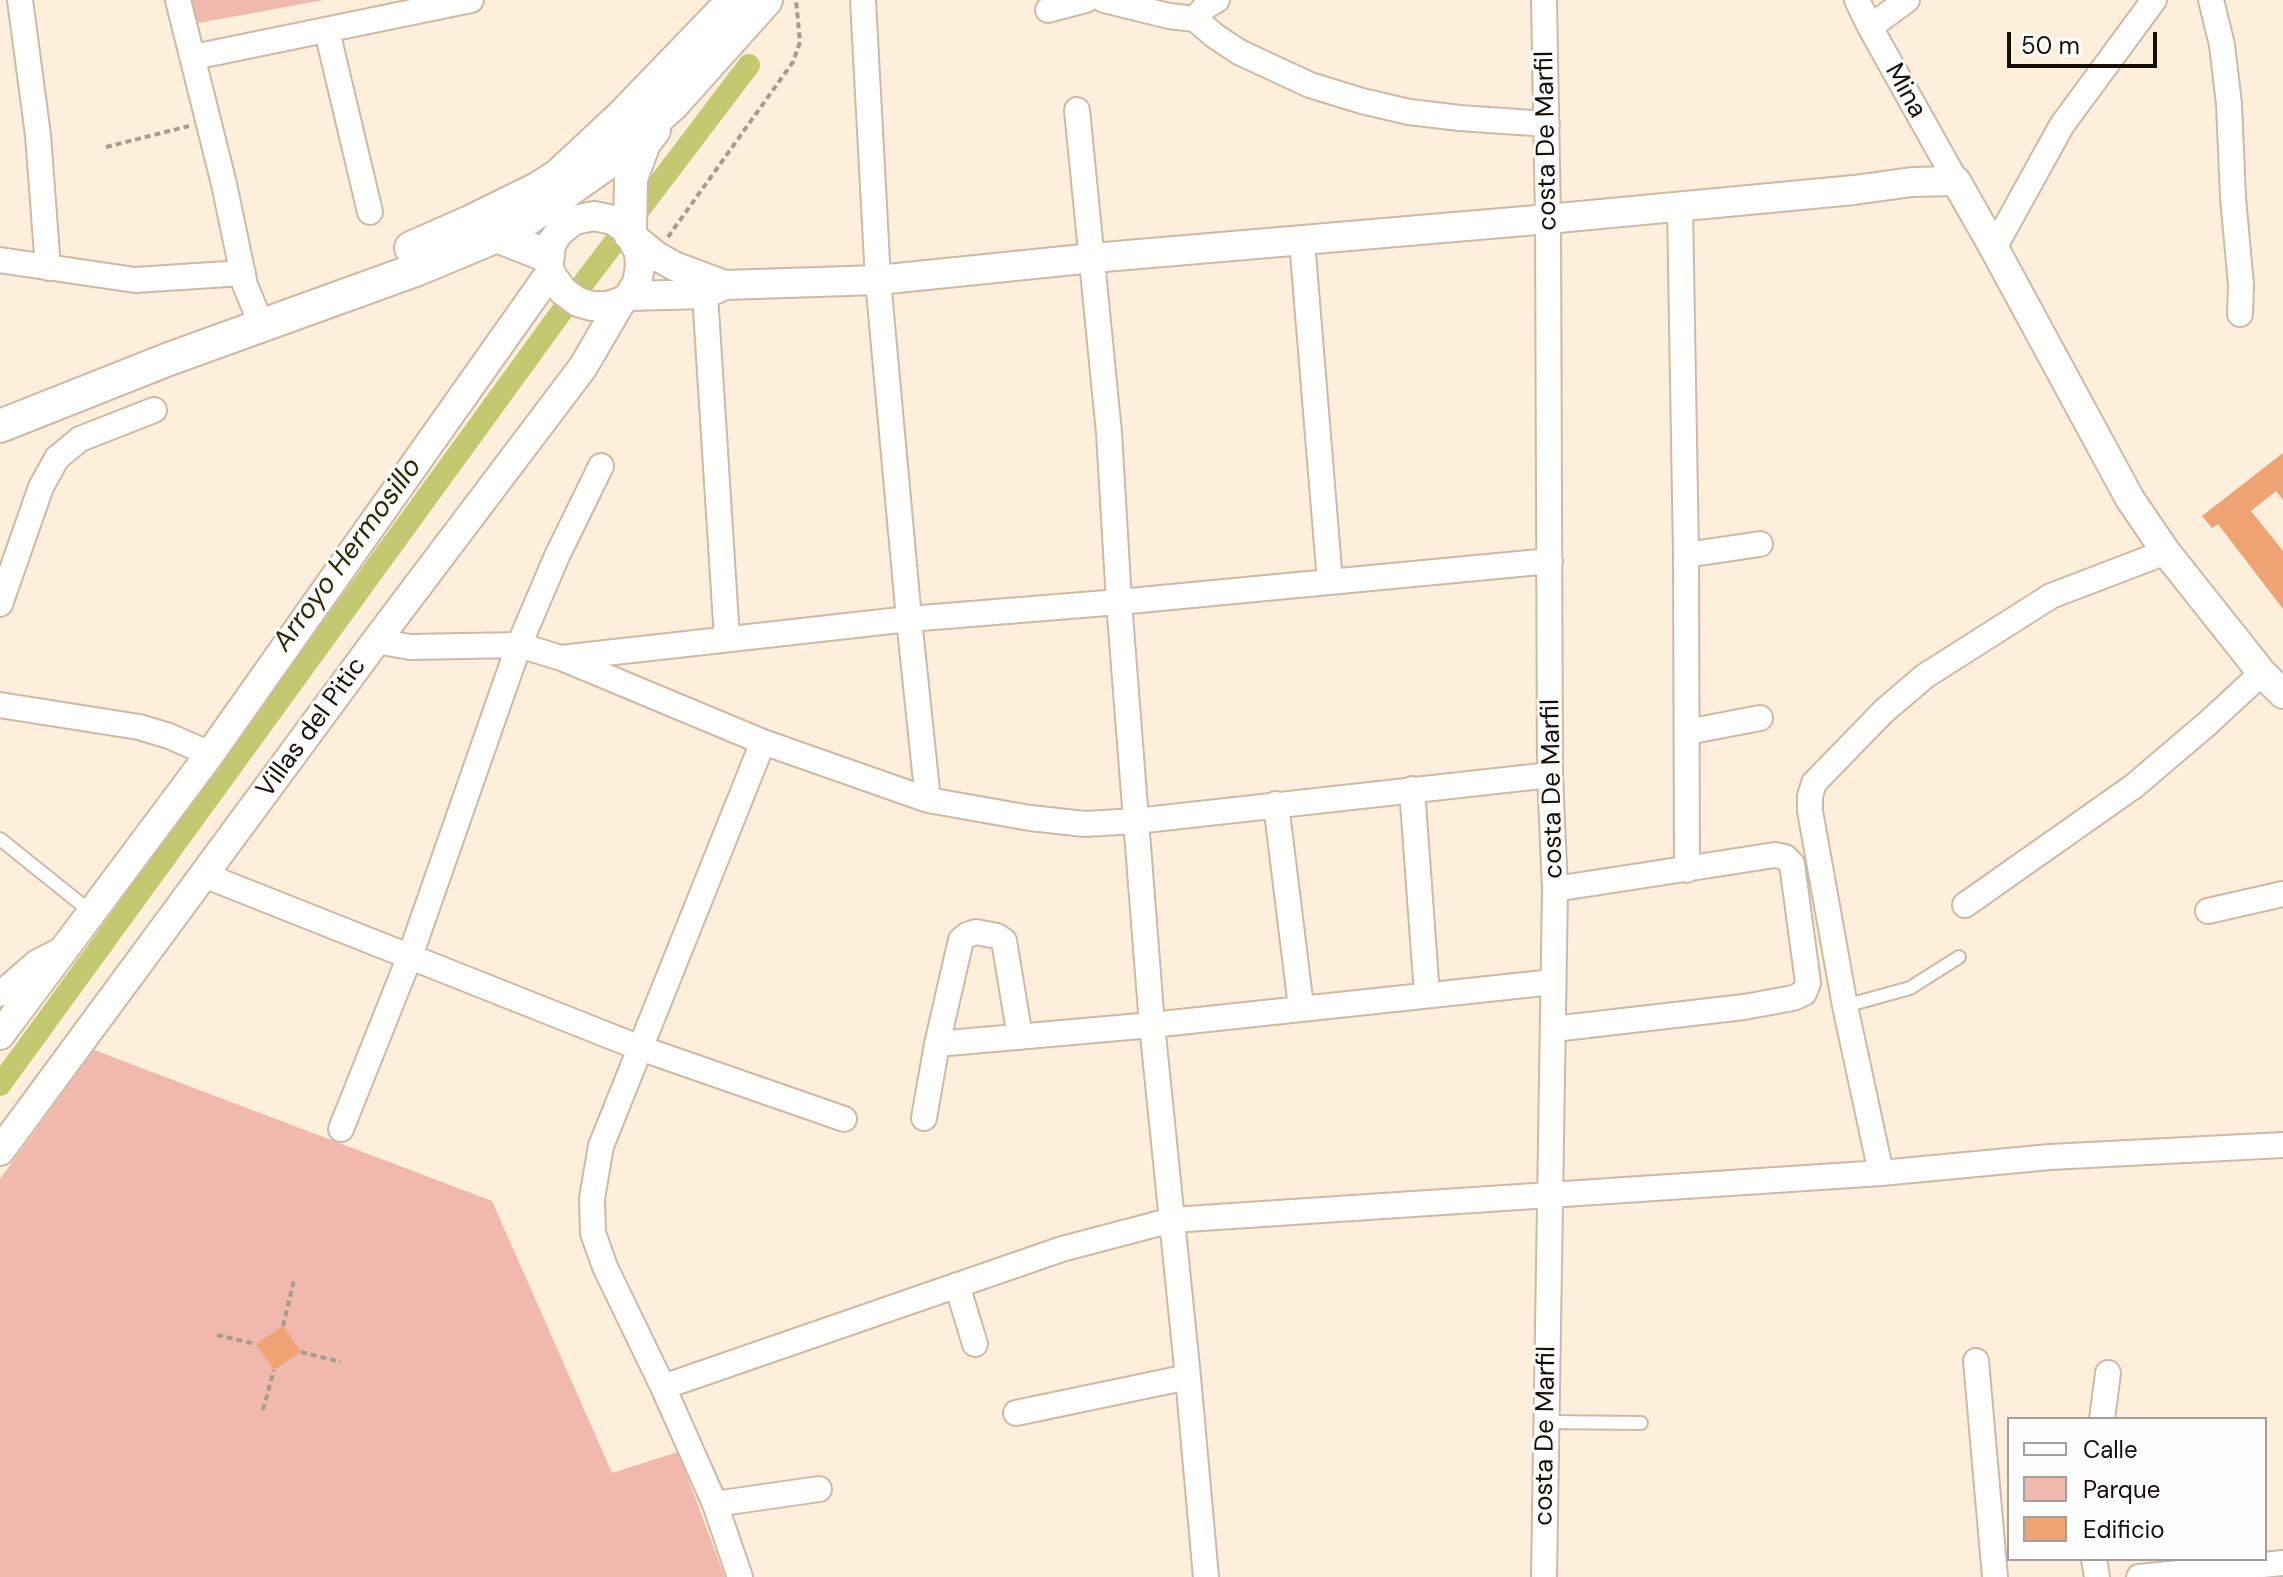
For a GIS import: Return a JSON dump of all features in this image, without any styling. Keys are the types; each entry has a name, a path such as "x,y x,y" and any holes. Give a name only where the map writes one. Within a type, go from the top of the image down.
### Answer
{"main road":[{"path":"0,404 257,316 418,269 497,236 554,190 734,0"},
{"path":"625,223 631,179 644,143 672,105 766,0"},
{"path":"0,426 169,359 257,316 470,222 554,190 610,161 672,105"},
{"path":"497,236 558,273"}],"street":[{"path":"20,0 38,135 48,268"},
{"path":"178,0 224,184 245,285 257,316"},
{"path":"194,57 471,0"},
{"path":"863,0 878,280 928,800"},
{"path":"1048,10 1086,0"},
{"path":"1104,0 1195,19 1239,52 1310,85 1336,93 1409,112 1547,124"},
{"path":"1195,19 1205,7 1217,0"},
{"name":"costa De Marfil","path":"1544,0 1550,775 1555,889 1544,1577"},
{"name":"Mina","path":"1857,0 1956,181"},
{"path":"1870,27 1907,0"},
{"path":"1994,248 2062,125 2154,0"},
{"path":"2211,0 2222,45 2229,104 2241,285 2240,314"},
{"path":"327,31 370,212"},
{"path":"1077,110 1109,433 1152,1025 1206,1577"},
{"path":"715,290 655,255 625,223 554,190 547,228 558,273 592,306 607,306 625,299 715,290 878,280 1854,190 1912,182 1956,181 2130,499 2166,552 2262,673 2283,694"},
{"path":"1680,206 1687,870"},
{"path":"0,1035 210,754 558,273 566,225 594,216 625,223"},
{"path":"625,223 639,252 640,267 637,283 625,299"},
{"path":"1302,241 1330,582"},
{"path":"0,260 135,280 243,273"},
{"path":"715,290 727,639"},
{"name":"Villas del Pitic","path":"0,1151 376,641 583,367 625,299"},
{"path":"0,604 41,487 57,458 80,439 154,410"},
{"path":"341,1129 410,956 519,645 557,556 601,466"},
{"path":"1686,555 1760,544"},
{"path":"1881,1173 1845,1006 1810,811 1814,783 1884,711 1925,676 2051,596 2166,552"},
{"path":"561,658 909,619 1550,561"},
{"path":"376,641 410,647 519,645 561,658 763,742 928,800 1030,818 1085,824 1136,821 1550,775"},
{"path":"1965,905 2134,786 2262,673"},
{"path":"0,705 139,727 210,754"},
{"path":"1687,732 1760,718"},
{"path":"740,1577 715,1504 605,1267 593,1233 592,1198 601,1146 763,742"},
{"path":"1412,789 1427,995"},
{"path":"1276,804 1301,1007"},
{"path":"1554,1029 1744,1007 1793,998 1804,993 1808,983 1792,864 1785,857 1775,855 1555,889"},
{"path":"204,875 640,1048 844,1119"},
{"path":"2208,911 2283,894"},
{"path":"924,1118 961,940 976,932 997,936 1004,941 1020,1037"},
{"path":"0,994 37,962 63,949"},
{"path":"937,1044 1152,1025 1553,982"},
{"path":"663,1387 1062,1249 1172,1220 1881,1173 2050,1157 2283,1145"},
{"path":"957,1285 975,1344"},
{"path":"1976,1361 1995,1577"},
{"path":"2102,1417 2108,1373"},
{"path":"1016,1413 1188,1377"},
{"path":"715,1504 819,1489"},
{"path":"2139,1577 2283,1563"}],"lane":[{"path":"0,839 91,912"},
{"path":"1845,1006 1910,988 1959,957"},
{"path":"1547,1422 1641,1423"}],"path":[{"path":"655,255 793,62 800,42 796,0"},
{"path":"106,147 207,121"},
{"path":"283,1326 294,1280"},
{"path":"217,1335 256,1344"},
{"path":"301,1352 341,1362"},
{"path":"263,1410 274,1370"}],"green space":[{"path":"189,0 324,0 193,24"},
{"path":"94,1050 492,1201 612,1473 678,1452 725,1577 0,1577 0,1179"}],"building":[{"path":"2283,453 2283,500 2276,491 2251,511 2283,551 2283,609 2218,524 2212,528 2202,516"},
{"path":"283,1326 301,1352 274,1370 256,1344"}],"waterway":[{"name":"Arroyo Hermosillo","path":"0,1085 557,318 749,65"}]}
